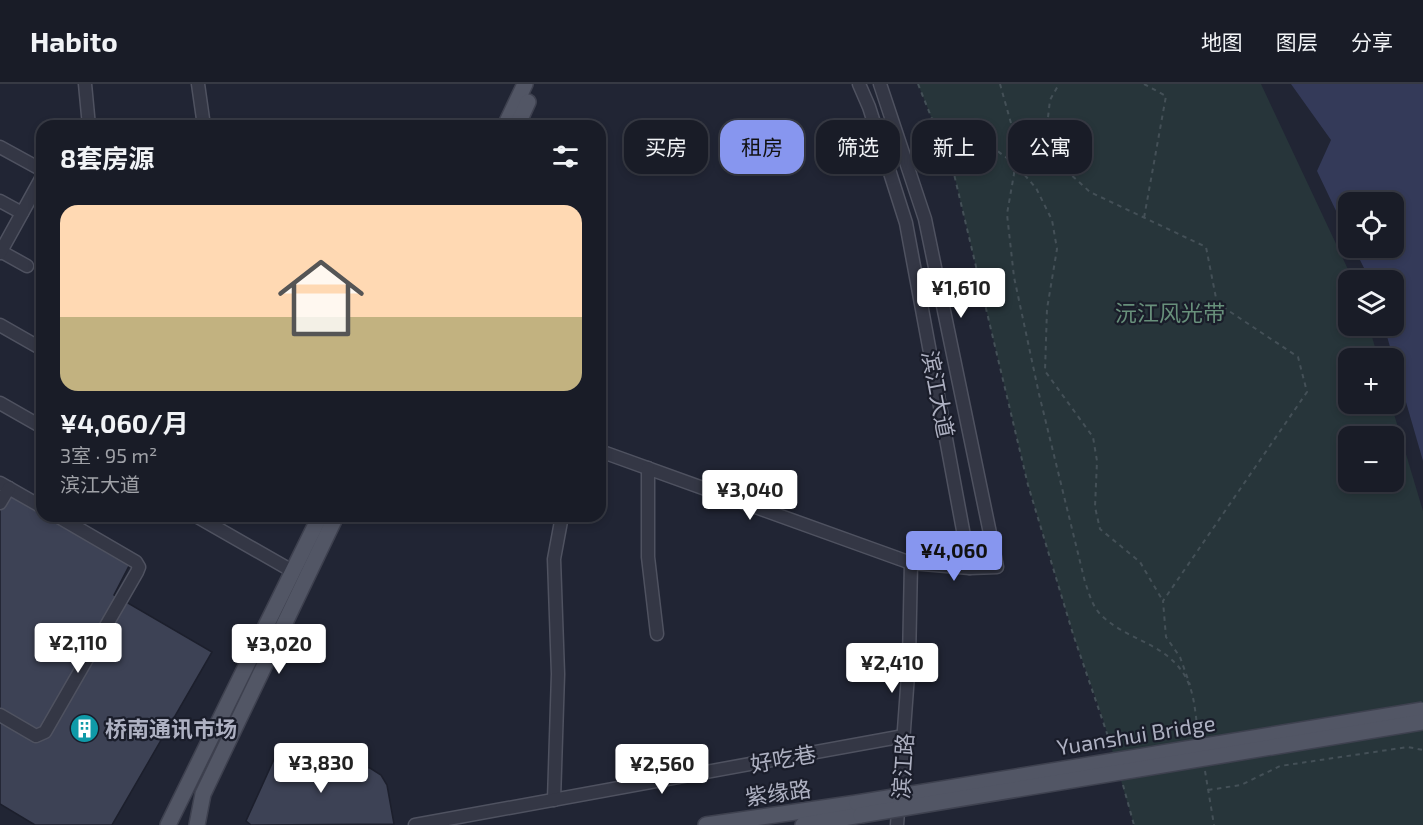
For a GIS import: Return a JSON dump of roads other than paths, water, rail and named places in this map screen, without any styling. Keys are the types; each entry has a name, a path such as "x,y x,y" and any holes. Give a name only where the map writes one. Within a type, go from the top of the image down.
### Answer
{"main road":[{"path":"508,120 525,84"},
{"path":"520,120 536,84"},
{"path":"168,825 317,522"},
{"path":"197,825 203,794 333,522"},
{"name":"Yuanshui Bridge","path":"859,809 1423,710"},
{"name":"Yuanshui Bridge","path":"859,809 1423,722"},
{"name":"紫缘路","path":"706,825 859,809"},
{"name":"紫缘路","path":"802,825 859,809"}],"street":[{"path":"85,84 88,120"},
{"path":"198,84 203,120"},
{"name":"滨江大道","path":"859,84 869,107 906,223 970,568 997,567 925,219 880,84"},
{"path":"0,147 36,167"},
{"path":"27,266 0,252 36,188"},
{"path":"0,201 22,213"},
{"path":"0,325 36,346"},
{"path":"0,403 36,424"},
{"path":"606,453 911,563 970,568"},
{"path":"648,468 648,557 657,634"},
{"path":"0,503 4,485 36,504"},
{"path":"0,715 36,736 45,732 139,567 136,562 67,522"},
{"path":"206,522 294,572"},
{"path":"554,800 558,674 554,560 561,522"},
{"name":"滨江路","path":"897,825 912,601 911,563"},
{"name":"好吃巷","path":"415,825 904,736"}],"water":[{"path":"1291,84 1423,84 1423,461 1404,395 1404,348 1390,348 1387,336 1404,336 1404,270 1365,270 1359,258 1404,258 1404,192 1338,192 1338,215 1317,171 1331,140"}],"place":[{"name":"桥南通讯市场","path":"84,728"}],"park label":[{"name":"沅江风光带","path":"1170,312"}]}
